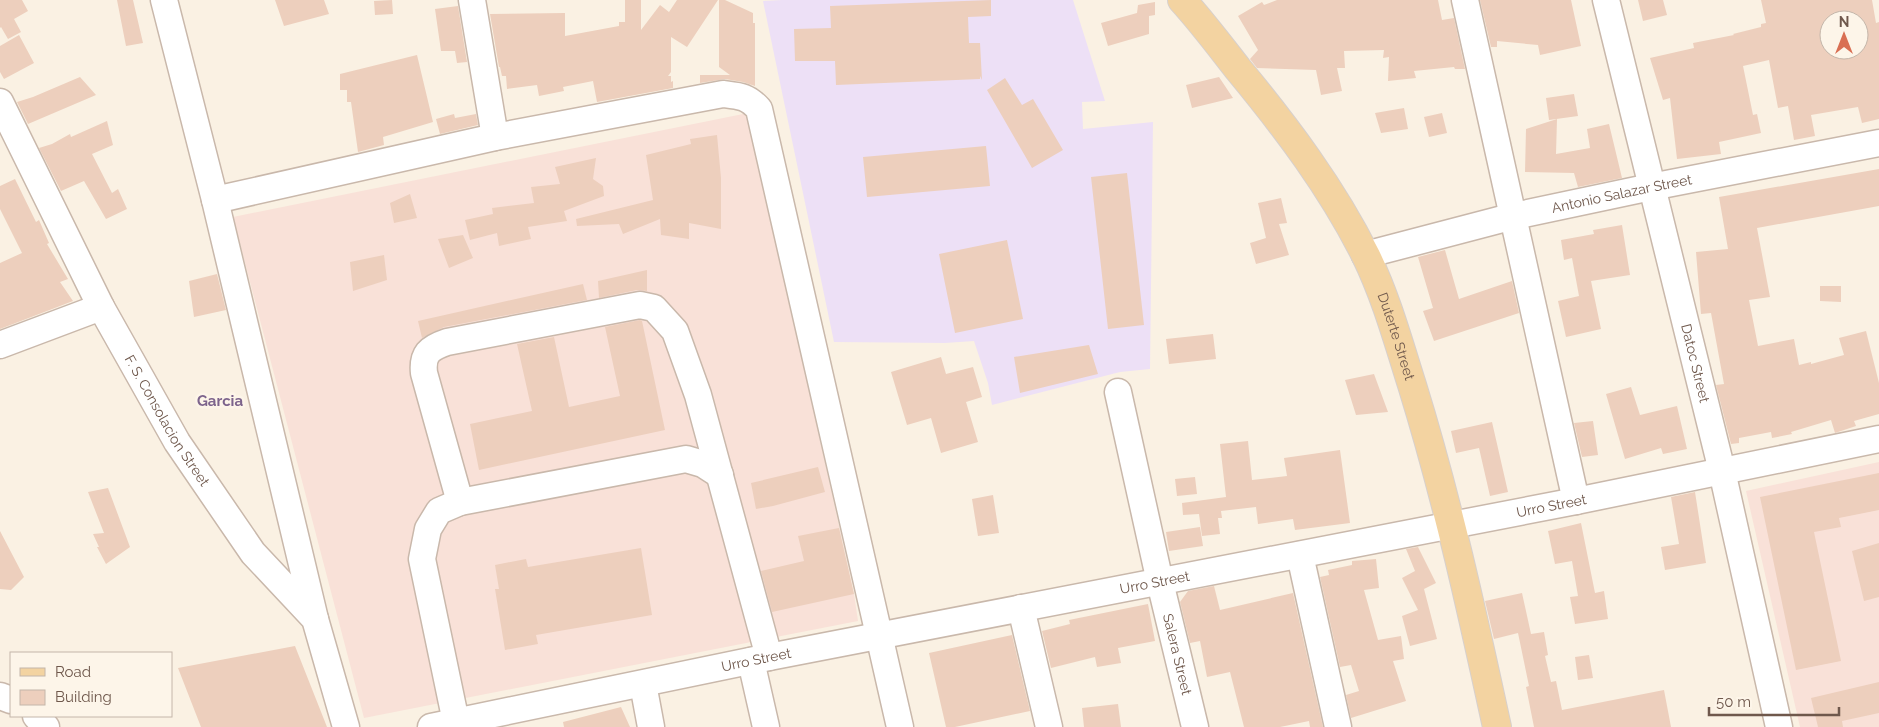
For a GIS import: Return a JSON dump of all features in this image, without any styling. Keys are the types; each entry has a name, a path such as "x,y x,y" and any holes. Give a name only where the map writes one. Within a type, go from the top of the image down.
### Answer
{"main road":[{"name":"Duterte Street","path":"1190,2 1318,173 1345,217 1384,296 1431,448 1452,525 1497,727"}],"street":[{"path":"164,0 215,200 315,619"},
{"path":"472,0 495,137"},
{"path":"1465,0 1576,501"},
{"name":"Datoc Street","path":"1606,0 1722,471 1779,727"},
{"path":"215,200 495,137 723,94 737,95 750,99 759,109 900,727"},
{"name":"F. S. Consolacion Street","path":"0,102 101,307 177,442 248,545 315,619 346,727"},
{"name":"Antonio Salazar Street","path":"1365,255 1514,216 1651,187 1879,143"},
{"path":"460,502 424,374 423,364 427,354 434,346 640,305 654,308 675,330 698,395 720,475 760,659 766,727"},
{"path":"0,345 101,307"},
{"name":"Salera Street","path":"1118,392 1160,582 1195,727"},
{"name":"Urro Street","path":"431,727 760,659 1576,501 1879,438"},
{"path":"456,722 422,559 428,529 439,511 460,502 686,459 703,464 720,475"},
{"path":"1300,555 1338,727"},
{"path":"1021,608 1049,727"},
{"path":"643,684 651,727"},
{"path":"37,717 46,727"}],"shaded area":[{"path":"1073,0 1105,101 1082,102 1083,129 1153,122 1150,369 1120,372 992,405 988,383 974,341 945,343 834,342 763,1"},
{"path":"748,113 854,594 858,621 364,718 233,217"},
{"path":"1879,462 1879,727 1800,727 1746,491"}],"building":[{"path":"0,0 22,0 28,11 14,19 21,32 8,39 0,28"},
{"path":"117,0 133,0 143,43 126,46"},
{"path":"275,0 324,0 329,14 284,26"},
{"path":"392,0 393,14 375,15 374,1"},
{"path":"625,0 641,0 641,30 660,5 669,12 677,0 718,0 687,47 671,37 671,72 668,76 671,76 673,88 597,102 593,81 563,87 564,91 539,96 537,85 507,89 506,76 502,76 499,67 490,14 565,13 565,36 619,26 619,22 625,22"},
{"path":"719,0 725,0 753,13 753,23 755,23 755,86 725,79 700,83 700,75 730,75 719,67"},
{"path":"991,0 991,16 968,17 969,43 980,43 982,80 980,76 980,79 836,85 835,61 795,61 794,29 831,28 830,6"},
{"path":"1277,0 1438,0 1442,20 1454,18 1465,69 1455,69 1454,67 1414,71 1416,78 1388,81 1389,57 1383,58 1384,50 1344,51 1345,68 1337,68 1342,91 1321,95 1316,70 1257,68 1250,59 1258,50 1238,16 1262,2 1264,5"},
{"path":"1480,0 1571,0 1581,46 1540,55 1538,45 1497,41 1497,47 1491,47"},
{"path":"1638,0 1663,0 1667,15 1643,21"},
{"path":"1761,0 1872,0 1876,23 1879,22 1879,119 1862,123 1858,107 1811,115 1815,136 1794,140 1788,106 1778,108 1769,60 1743,66 1753,115 1757,114 1761,133 1719,142 1721,154 1677,159 1670,98 1663,100 1650,58 1694,48 1693,43 1734,35 1761,27 1761,24 1766,23"},
{"path":"1155,2 1155,15 1149,16 1149,34 1108,46 1101,23 1137,13 1138,5"},
{"path":"458,6 467,62 457,63 455,51 441,51 435,9"},
{"path":"19,35 34,63 4,79 0,72 0,46"},
{"path":"417,55 433,122 383,137 384,145 358,152 351,102 347,102 347,90 340,90 340,74"},
{"path":"80,77 96,95 28,124 17,102"},
{"path":"1219,77 1233,98 1192,108 1186,85"},
{"path":"1005,78 1022,105 1033,99 1063,150 1032,168 987,90"},
{"path":"1574,94 1578,116 1549,120 1546,98"},
{"path":"1404,108 1408,129 1381,133 1375,113"},
{"path":"1442,113 1447,133 1429,137 1424,117"},
{"path":"454,114 455,118 476,114 478,125 440,134 436,119"},
{"path":"1557,119 1556,154 1590,148 1587,129 1609,124 1622,178 1578,187 1574,173 1525,172 1526,129"},
{"path":"107,121 113,145 92,154 112,193 118,189 127,209 106,219 84,181 61,191 39,148 52,144 70,134 71,137"},
{"path":"717,135 721,178 721,229 689,223 689,239 661,235 660,219 623,234 619,224 577,226 576,219 653,200 646,155 691,144 690,139"},
{"path":"986,146 990,186 867,197 863,157"},
{"path":"596,158 593,179 603,186 604,196 564,211 567,221 528,227 531,239 499,246 497,233 470,240 465,220 493,214 492,208 534,203 531,187 560,184 555,167"},
{"path":"1879,169 1879,206 1757,228 1770,297 1749,300 1758,346 1794,339 1799,365 1811,362 1811,364 1844,355 1839,338 1866,331 1879,383 1879,414 1854,421 1856,426 1835,433 1831,420 1791,432 1792,434 1772,438 1771,432 1739,438 1739,443 1731,444 1716,385 1724,384 1711,313 1701,314 1696,252 1728,249 1719,197"},
{"path":"1127,173 1144,325 1108,329 1091,177"},
{"path":"15,179 36,222 39,220 49,243 47,244 68,279 60,282 73,301 0,329 0,263 22,253 0,209 0,186"},
{"path":"410,194 417,218 394,223 390,203"},
{"path":"1281,198 1287,223 1279,224 1289,255 1256,264 1250,243 1266,238 1258,203"},
{"path":"1622,225 1630,275 1591,281 1601,329 1566,337 1558,301 1579,296 1572,258 1564,260 1561,240 1594,234 1593,230"},
{"path":"463,235 473,258 449,268 438,239"},
{"path":"1007,240 1023,319 955,333 939,254"},
{"path":"1445,250 1459,299 1512,281 1519,313 1434,341 1423,311 1433,308 1418,257"},
{"path":"384,255 387,280 353,291 350,262"},
{"path":"647,270 647,291 637,290 599,298 598,281"},
{"path":"217,274 226,310 194,317 189,281"},
{"path":"583,284 587,300 444,327 422,338 418,321"},
{"path":"1820,286 1841,286 1841,302 1820,301"},
{"path":"642,321 665,430 479,470 470,424 532,411 517,344 554,337 569,407 620,396 605,327"},
{"path":"1213,334 1216,359 1169,364 1166,339"},
{"path":"1089,345 1098,374 1020,393 1014,357"},
{"path":"941,357 946,374 973,367 982,397 966,402 978,442 941,453 931,418 907,425 891,372"},
{"path":"1374,374 1388,412 1356,415 1345,380"},
{"path":"1631,387 1640,415 1677,406 1687,449 1663,454 1661,448 1625,459 1606,394"},
{"path":"1593,421 1598,455 1582,457 1574,423"},
{"path":"1492,422 1508,492 1490,496 1479,448 1456,453 1451,431"},
{"path":"1248,441 1252,480 1287,476 1284,458 1340,450 1350,523 1295,530 1293,519 1258,524 1256,507 1221,511 1222,518 1218,518 1220,534 1202,536 1199,514 1183,515 1182,503 1226,497 1220,444"},
{"path":"818,467 825,492 756,509 751,483"},
{"path":"1879,473 1879,510 1839,518 1841,527 1814,532 1841,661 1796,670 1760,497"},
{"path":"1195,477 1197,494 1177,496 1175,479"},
{"path":"108,488 130,547 106,564 93,534 104,533 88,492"},
{"path":"1695,492 1706,563 1665,570 1661,547 1679,544 1671,497"},
{"path":"993,495 999,533 978,536 972,499"},
{"path":"1581,523 1595,593 1604,591 1608,619 1575,624 1570,597 1578,596 1572,561 1555,564 1548,531"},
{"path":"1200,527 1203,546 1169,551 1166,532"},
{"path":"839,528 854,594 772,612 761,571 804,561 798,536"},
{"path":"0,531 24,577 11,590 0,589"},
{"path":"1879,543 1879,597 1864,601 1852,551"},
{"path":"1418,547 1436,583 1424,589 1437,639 1410,646 1402,616 1418,610 1402,578 1415,571 1406,549"},
{"path":"641,548 652,615 536,635 538,644 505,650 495,589 499,589 495,565 526,559 528,567"},
{"path":"1376,559 1379,588 1364,590 1378,640 1401,636 1404,659 1393,661 1406,701 1351,718 1346,695 1359,691 1351,665 1340,667 1320,577 1329,575 1328,570 1352,565 1352,561"},
{"path":"1214,586 1220,610 1293,593 1323,727 1310,727 1309,721 1280,727 1244,727 1230,672 1207,677 1200,641 1190,643 1180,602 1188,591"},
{"path":"1522,593 1531,634 1544,632 1548,655 1545,656 1551,682 1556,681 1562,710 1664,690 1671,727 1534,727 1526,687 1529,686 1518,633 1494,639 1485,601"},
{"path":"1148,604 1155,641 1118,648 1121,663 1097,667 1095,657 1051,668 1042,631 1070,624 1069,620"},
{"path":"1012,635 1030,711 955,727 946,727 929,653"},
{"path":"295,646 327,727 201,727 178,668"},
{"path":"1589,655 1593,678 1578,680 1575,657"},
{"path":"1879,682 1879,713 1842,721 1843,727 1818,727 1811,698"},
{"path":"1118,704 1121,727 1084,727 1082,708"},
{"path":"621,707 630,727 564,727 563,722"}],"district":[{"name":"Garcia","path":"220,401"}]}
